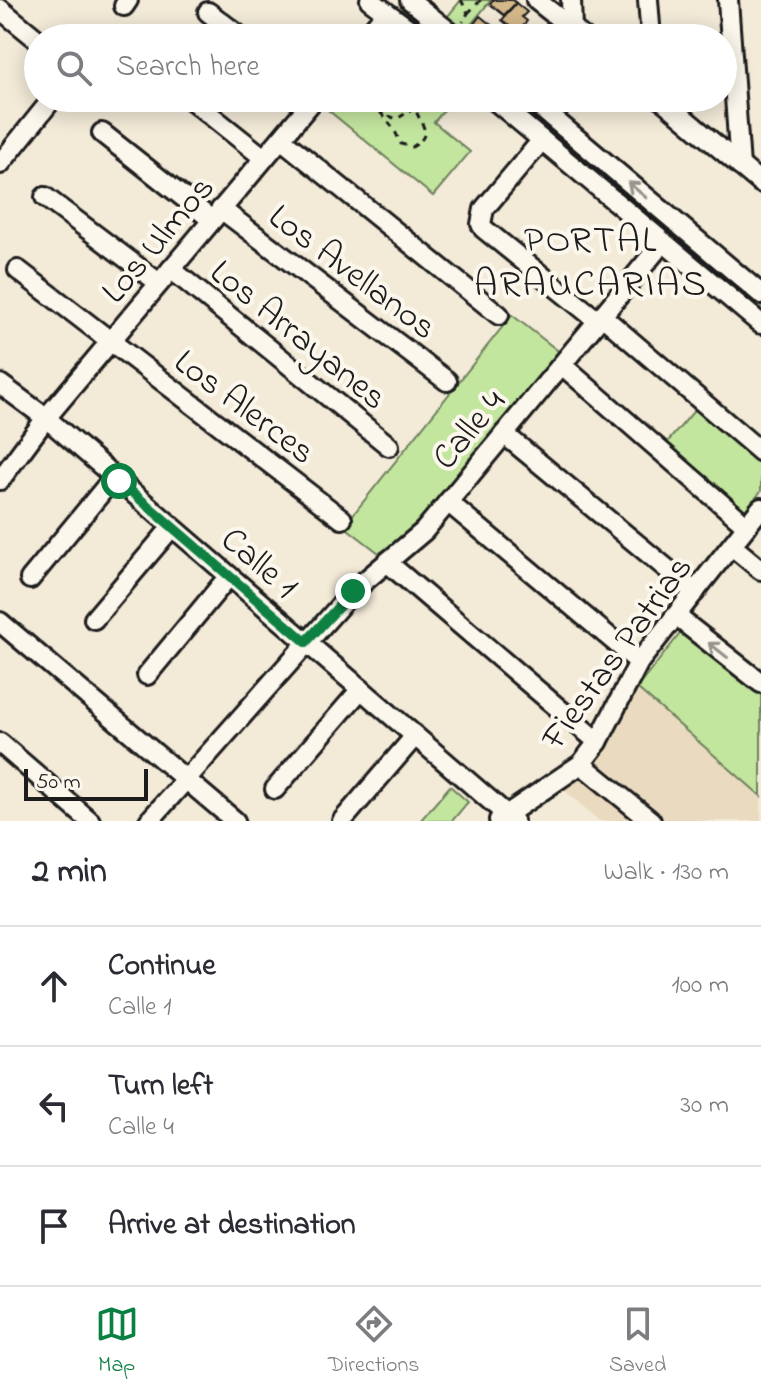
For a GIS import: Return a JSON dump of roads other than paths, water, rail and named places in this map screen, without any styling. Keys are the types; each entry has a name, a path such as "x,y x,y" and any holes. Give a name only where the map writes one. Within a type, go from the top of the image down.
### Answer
{"street":[{"path":"370,0 401,24"},
{"path":"410,0 436,7 447,24"},
{"path":"536,0 567,24"},
{"path":"571,0 576,24"},
{"path":"648,0 650,24"},
{"path":"728,0 730,24"},
{"path":"425,24 436,7"},
{"path":"208,12 224,24"},
{"path":"377,24 386,13"},
{"path":"4,19 24,31"},
{"path":"0,164 42,112"},
{"path":"206,112 264,158"},
{"name":"Los Ulmos","path":"0,480 46,418 303,112"},
{"path":"509,112 761,324"},
{"path":"546,112 761,294"},
{"path":"676,112 761,183"},
{"path":"736,112 740,166"},
{"name":"Los Avellanos","path":"102,133 447,381"},
{"path":"281,139 499,315"},
{"path":"542,140 484,209 481,224 484,229 600,319 761,452"},
{"name":"Los Arrayanes","path":"45,197 165,276 389,446"},
{"name":"Calle 4","path":"149,821 353,591 424,531 663,242"},
{"name":"Los Alerces","path":"18,270 342,519"},
{"path":"562,365 747,526"},
{"name":"Calle 1","path":"0,384 46,418 415,736 506,819"},
{"path":"504,434 695,592"},
{"path":"30,579 114,477"},
{"path":"448,502 639,662"},
{"name":"Fiestas Patrias","path":"506,819 581,764 598,742 639,662 761,508"},
{"path":"94,619 172,527"},
{"path":"732,546 761,570"},
{"path":"388,563 598,742"},
{"path":"147,675 229,576"},
{"path":"676,616 761,683"},
{"path":"0,622 235,821"},
{"path":"275,789 361,689"},
{"path":"342,821 415,736"},
{"path":"0,743 90,821"},
{"path":"581,764 651,821"}],"district":[{"name":"PORTAL ARAUCARIAS","path":"591,260"}]}
